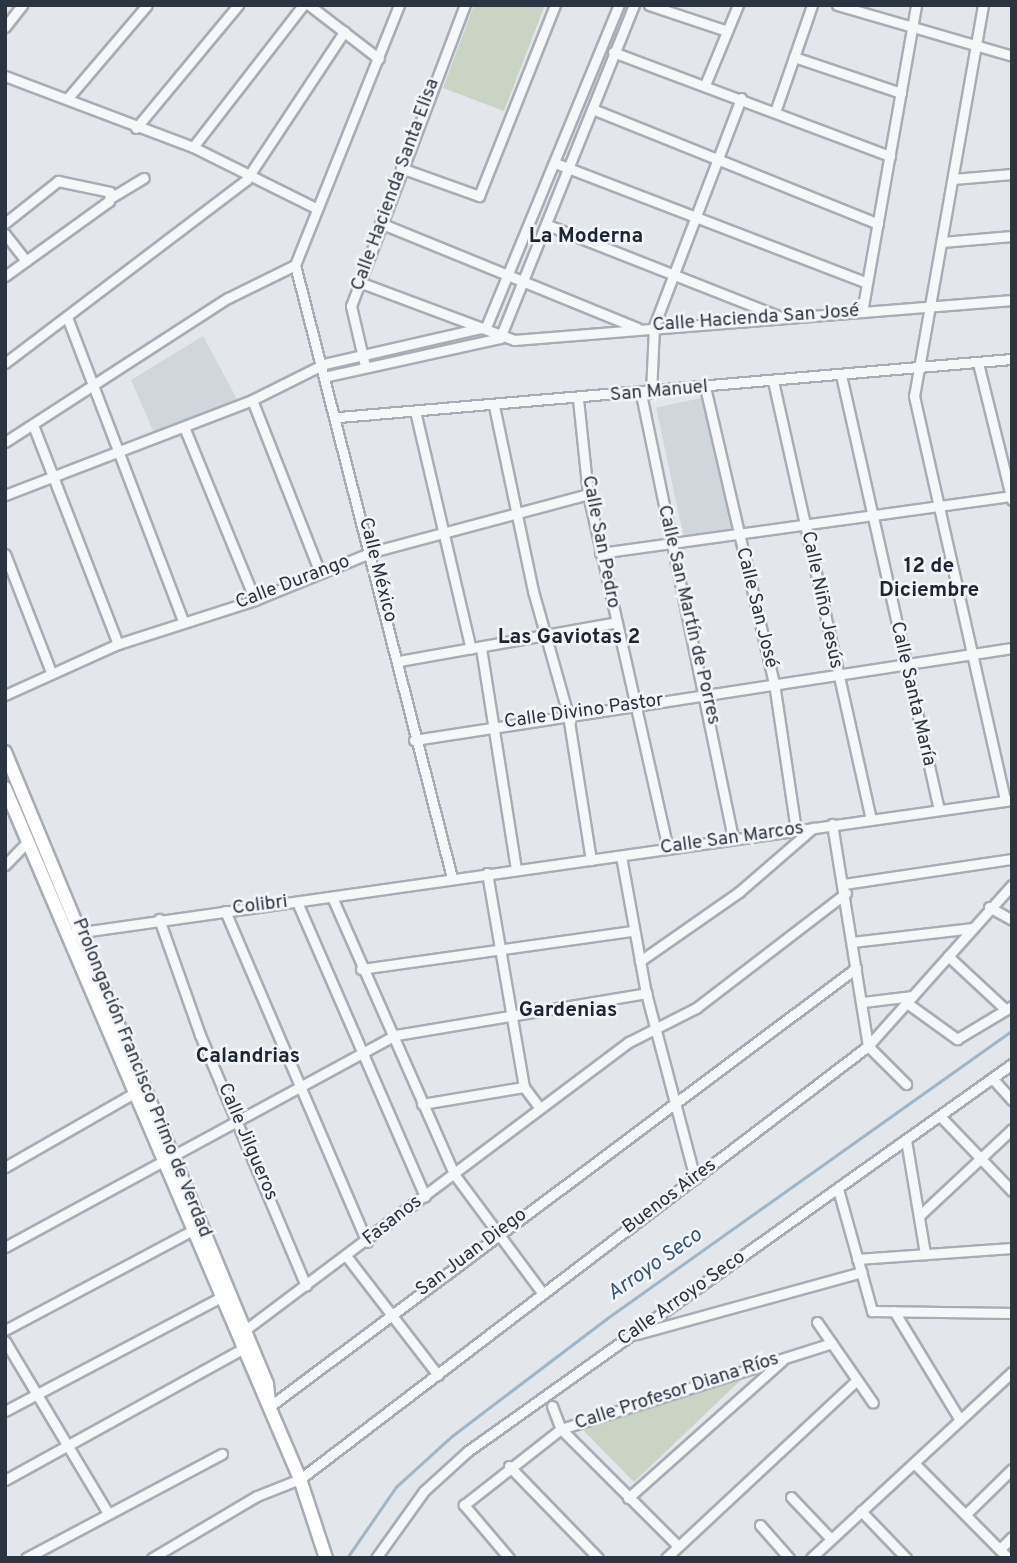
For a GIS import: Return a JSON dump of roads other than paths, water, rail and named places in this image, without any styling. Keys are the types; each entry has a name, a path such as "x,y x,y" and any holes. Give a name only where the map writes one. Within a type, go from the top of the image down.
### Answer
{"main road":[{"name":"Prolongación Francisco Primo de Verdad","path":"5,752 134,1093 168,1160 193,1230 245,1330 270,1407"},
{"name":"Prolongación Francisco Primo de Verdad","path":"5,788 74,933 225,1295 242,1349 300,1479 326,1558"}],"street":[{"path":"5,27 22,5"},
{"path":"67,99 147,5"},
{"path":"136,128 238,5"},
{"path":"192,147 303,5"},
{"path":"309,5 379,59"},
{"path":"5,442 94,388 228,298 295,265 399,5"},
{"name":"Calle Hacienda Santa Elisa","path":"365,366 350,318 359,282 465,5"},
{"path":"401,168 479,196 555,5"},
{"path":"5,495 252,400 310,376 324,364 359,352 481,330 493,319 512,275 619,5"},
{"path":"500,338 550,226 634,5"},
{"path":"649,5 727,31"},
{"path":"705,85 738,5"},
{"path":"775,112 812,5"},
{"path":"837,5 976,50 1012,56"},
{"path":"862,312 916,5"},
{"path":"983,5 932,307 916,367 916,411 942,506 972,653 1008,800"},
{"path":"5,363 251,173 344,32"},
{"path":"602,49 741,98 890,156"},
{"path":"794,57 901,93"},
{"path":"5,76 136,128 192,147 251,173 316,208"},
{"path":"652,393 654,326 741,98"},
{"path":"595,110 878,223"},
{"path":"555,163 696,213 867,284"},
{"path":"953,179 1012,174"},
{"path":"5,276 112,197 144,178"},
{"path":"5,223 65,179 107,189 112,197"},
{"path":"380,223 638,328"},
{"path":"550,226 674,270 780,317"},
{"path":"5,234 26,261"},
{"path":"942,242 1012,236"},
{"name":"Calle México","path":"295,265 339,416 399,661 414,740 452,878"},
{"name":"Calle Hacienda San José","path":"359,282 500,338"},
{"name":"Calle Hacienda San José","path":"310,376 327,377 365,366 500,338 535,340 654,326 1012,300"},
{"path":"67,317 121,449 183,621"},
{"name":"San Manuel","path":"339,416 641,394 1012,359"},
{"path":"600,553 1011,498 1010,483 978,363"},
{"name":"Calle Santa María","path":"841,375 869,515 938,807"},
{"name":"Calle Niño Jesús","path":"773,381 871,818"},
{"name":"Calle San José","path":"705,387 774,683 796,830"},
{"name":"Calle San Martín de Porres","path":"641,394 670,544 707,692 733,837"},
{"name":"Calle San Pedro","path":"578,399 588,494 600,553 639,705 668,848"},
{"path":"252,400 320,573"},
{"path":"494,406 514,511 568,715 591,860"},
{"path":"415,411 441,531 476,648 516,868"},
{"path":"33,425 118,644"},
{"path":"184,426 255,600"},
{"name":"Calle Durango","path":"5,695 118,644 255,600 372,552 514,511 588,494"},
{"path":"5,554 51,672"},
{"path":"399,661 617,622"},
{"name":"Calle Divino Pastor","path":"414,740 492,725 1012,648"},
{"name":"Calle San Marcos","path":"452,878 621,856 938,807 1008,800"},
{"path":"832,824 845,889 868,1046 906,1084"},
{"path":"639,961 739,892 813,827"},
{"path":"5,865 28,841"},
{"path":"621,856 646,993 695,1179"},
{"path":"845,889 1012,859"},
{"path":"487,873 524,1087 539,1107"},
{"name":"Colibri","path":"74,933 452,878"},
{"name":"Buenos Aires","path":"152,1558 257,1496 300,1479 868,1046 989,907 1012,885"},
{"name":"Fasanos","path":"245,1330 367,1242 539,1107 655,1027 696,1007 845,889"},
{"path":"332,897 361,969 396,1035 422,1104 454,1174 542,1294"},
{"path":"298,902 425,1196"},
{"path":"989,907 1012,920"},
{"path":"225,911 367,1242"},
{"name":"Calle Jilgueros","path":"159,919 200,1035 239,1120 306,1286"},
{"path":"852,942 973,928"},
{"path":"361,969 633,931"},
{"path":"863,1002 910,999 957,1039 1008,1007 948,956"},
{"name":"San Juan Diego","path":"270,1407 675,1100 856,968"},
{"path":"5,1247 396,1035 646,993"},
{"name":"Calle Arroyo Seco","path":"376,1558 440,1472 1012,1064"},
{"path":"992,1078 1012,1100"},
{"path":"422,1104 524,1087"},
{"path":"5,1167 134,1093"},
{"path":"940,1116 1012,1191"},
{"path":"919,1216 981,1161 1012,1129"},
{"path":"906,1140 925,1254"},
{"path":"838,1189 872,1311 1012,1313"},
{"path":"5,1330 193,1230"},
{"path":"857,1259 1012,1248"},
{"path":"347,1257 438,1375"},
{"path":"633,1335 862,1272"},
{"path":"5,1411 225,1295"},
{"path":"894,1311 960,1420"},
{"path":"817,1322 873,1403"},
{"path":"5,1341 34,1395 108,1513"},
{"name":"Calle Profesor Diana Ríos","path":"509,1558 464,1505 509,1466 561,1429 832,1343"},
{"path":"5,1480 242,1349"},
{"path":"628,1498 786,1357"},
{"path":"811,1558 1012,1372"},
{"path":"666,1558 857,1380"},
{"path":"552,1406 561,1429 678,1546"},
{"path":"26,1558 222,1454"},
{"path":"914,1463 1008,1558"},
{"path":"509,1466 598,1558"},
{"path":"966,1514 1012,1469"},
{"path":"791,1497 831,1539"},
{"path":"861,1511 906,1558"},
{"path":"760,1525 789,1558"},
{"path":"1000,1549 1012,1537"}],"waterway":[{"name":"Arroyo Seco","path":"347,1558 396,1487 452,1436 606,1319 1012,1031"}],"district":[{"name":"La Moderna","path":"586,237"},
{"name":"12 de Diciembre","path":"929,579"},
{"name":"Las Gaviotas 2","path":"569,638"},
{"name":"Gardenias","path":"568,1011"},
{"name":"Calandrias","path":"248,1057"}]}
